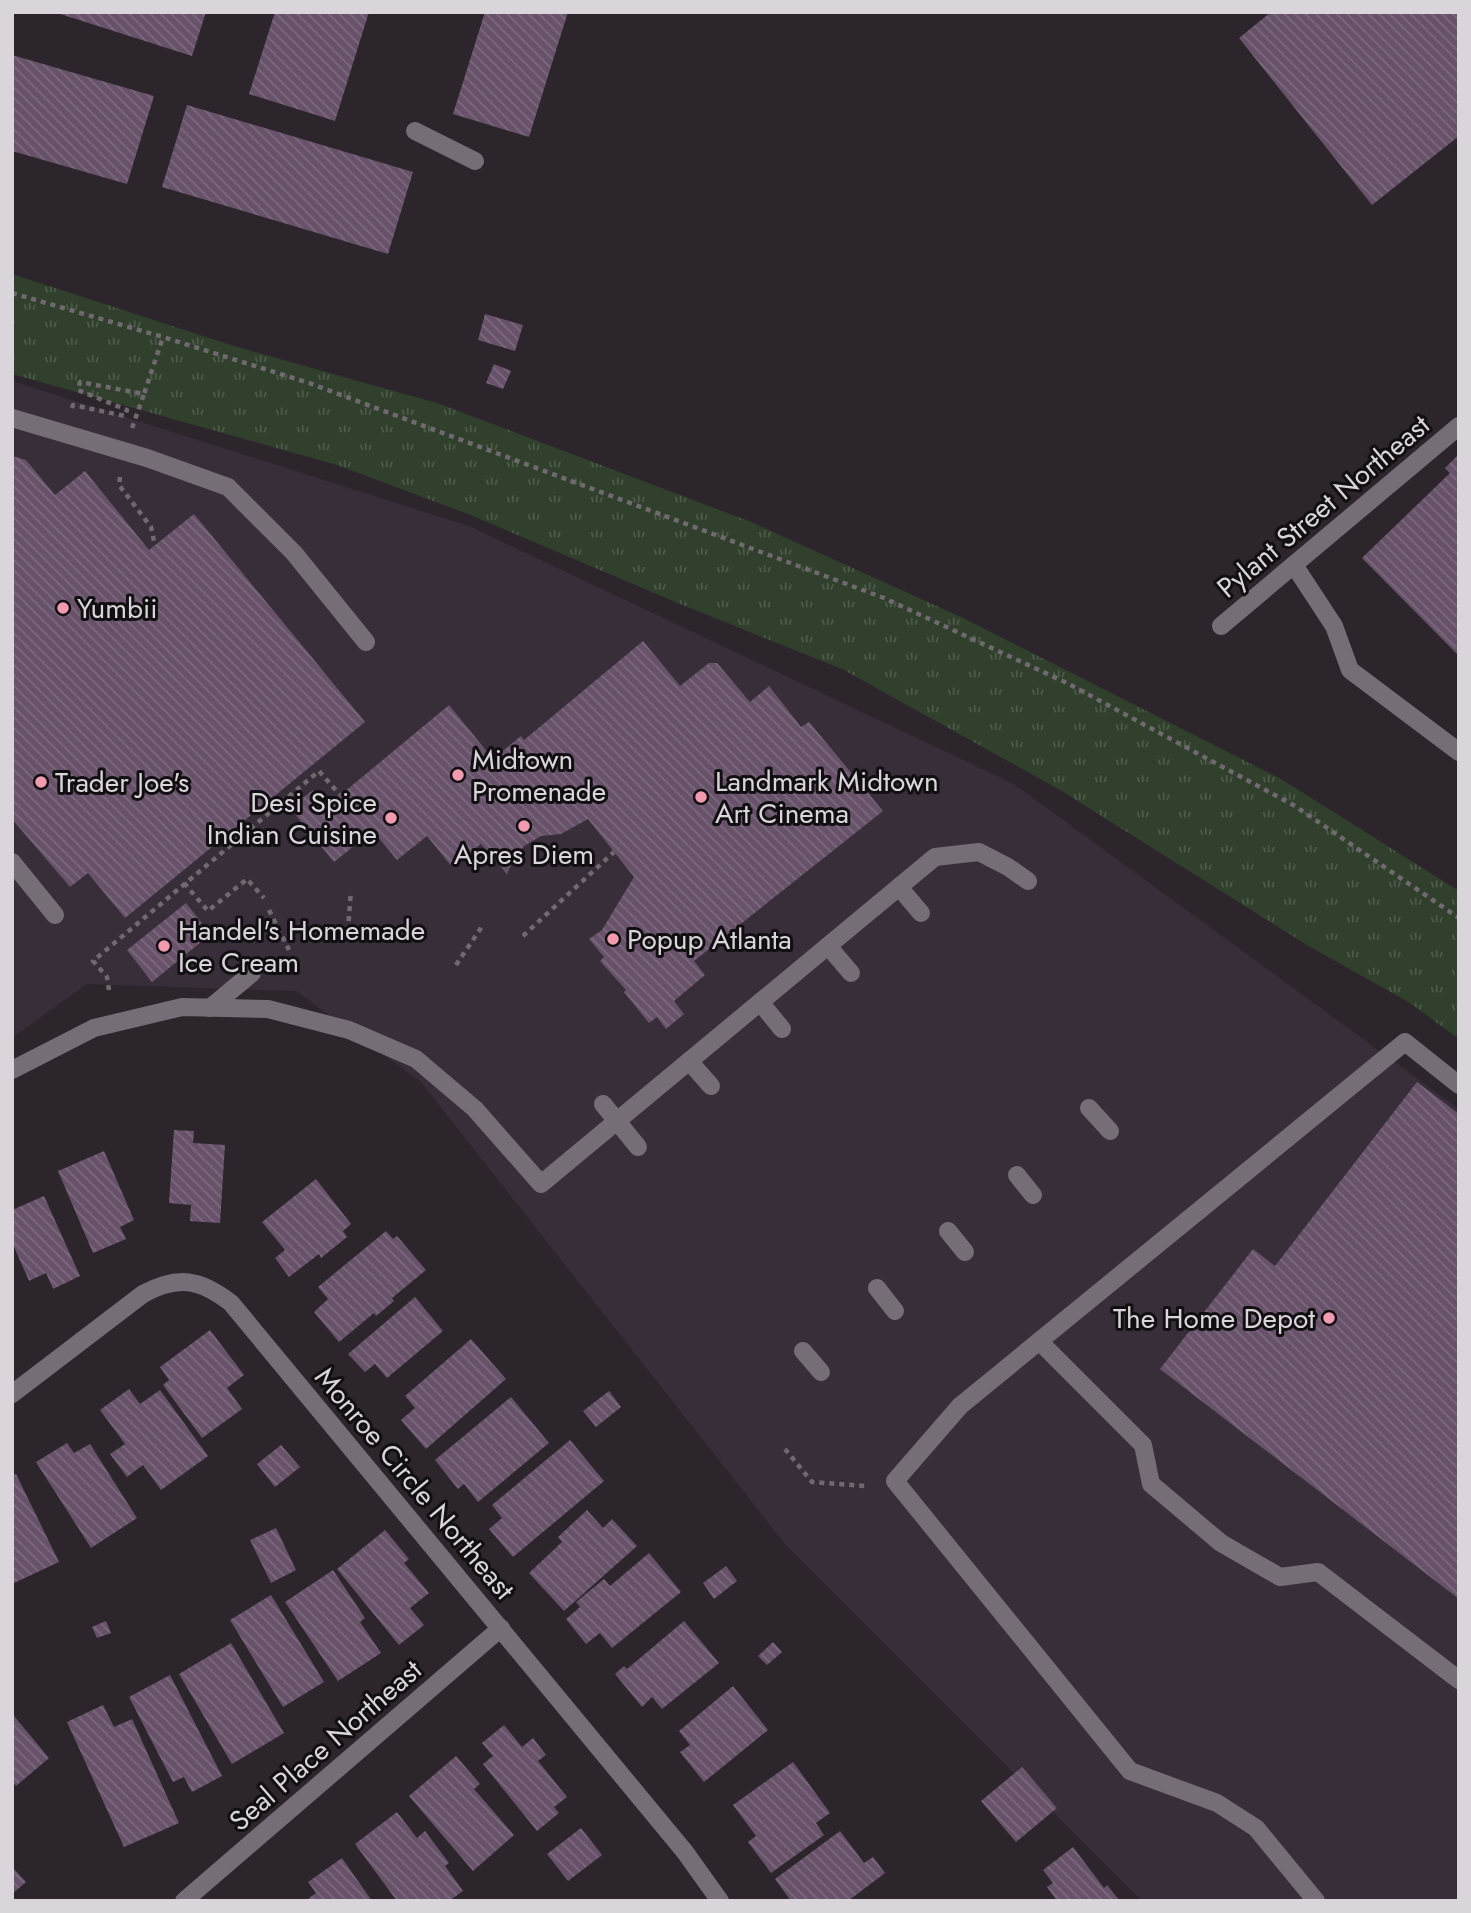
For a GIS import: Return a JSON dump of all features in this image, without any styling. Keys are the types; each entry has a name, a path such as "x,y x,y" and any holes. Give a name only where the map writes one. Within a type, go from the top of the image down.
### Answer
{"street":[{"path":"415,131 475,161"},
{"path":"12,418 125,451 228,487 294,553 366,642"},
{"name":"Pylant Street Northeast","path":"1221,626 1459,426"},
{"path":"1294,565 1334,626 1349,670 1459,752"},
{"path":"12,1070 94,1028 182,1007 268,1009 349,1030 416,1059 475,1109 541,1184 935,857 979,852 1028,881"},
{"path":"12,862 55,915"},
{"path":"899,887 921,913"},
{"path":"828,946 851,973"},
{"path":"210,1008 252,973"},
{"path":"760,1002 782,1029"},
{"path":"1316,1901 1256,1828 1217,1803 1130,1772 895,1481 960,1406 1405,1042 1459,1085"},
{"path":"689,1061 711,1086"},
{"path":"603,1104 638,1147"},
{"path":"1089,1108 1110,1131"},
{"path":"1017,1175 1033,1195"},
{"path":"948,1231 965,1252"},
{"name":"Monroe Circle Northeast","path":"12,1394 160,1285 182,1281 212,1288 232,1303 685,1852 720,1901"},
{"path":"877,1289 895,1311"},
{"path":"1039,1341 1143,1445 1150,1484 1221,1543 1280,1577 1318,1572 1459,1679"},
{"path":"803,1351 821,1372"},
{"name":"Seal Place Northeast","path":"184,1901 501,1628"}],"path":[{"path":"12,293 309,383 884,597 1067,683 1295,806 1459,918"},
{"path":"155,546 151,527 119,485 125,451 163,337"},
{"path":"71,412 73,405 125,416 127,410 78,390 80,382 144,394"},
{"path":"109,990 107,977 93,961 184,883 319,771 340,795"},
{"path":"523,936 614,852"},
{"path":"184,883 208,911 247,879 264,898"},
{"path":"347,941 351,891"},
{"path":"269,910 289,950"},
{"path":"456,965 483,925"},
{"path":"785,1449 812,1482 865,1486"}],"shaded area":[{"path":"12,381 469,526 1014,784 1459,1109 1459,1901 1142,1901 785,1544 421,1082 296,991 87,984 12,1038"}],"green space":[{"path":"12,274 234,346 440,404 751,522 961,617 1281,779 1459,891 1459,1039 1410,1003 1307,945 1060,790 842,669 468,514 337,465 12,374"}],"building":[{"path":"54,12 206,12 192,56"},
{"path":"275,12 369,12 335,121 249,94"},
{"path":"485,12 568,12 529,137 453,114"},
{"path":"1271,12 1459,12 1459,136 1372,205 1239,38"},
{"path":"12,55 154,96 127,184 12,151"},
{"path":"187,105 413,172 388,254 162,187"},
{"path":"485,314 523,325 515,351 478,340"},
{"path":"494,364 511,371 503,389 486,383"},
{"path":"1459,454 1459,656 1362,558 1450,473 1445,468"},
{"path":"12,456 26,460 55,495 85,471 149,550 194,514 365,722 125,918 88,873 70,887 12,819"},
{"path":"643,641 680,686 709,663 717,663 750,702 769,686 801,727 809,722 883,811 694,961 705,975 674,1001 684,1014 666,1029 657,1017 649,1023 624,992 626,990 600,961 604,957 589,939 602,930 634,877 588,819 561,834 541,836 524,846 514,858 507,874 481,844 452,867 427,836 397,860 373,831 334,862 290,808 313,790 326,807 449,705 493,759 521,736 524,740"},
{"name":"Handel's Homemade Ice Cream","path":"186,903 202,923 192,932 201,942 152,982 127,950"},
{"name":"The Home Depot","path":"1417,1082 1459,1114 1459,1599 1160,1369 1253,1249 1275,1266"},
{"path":"174,1130 194,1131 193,1143 225,1145 220,1223 190,1221 191,1205 169,1203"},
{"path":"104,1151 134,1220 120,1227 126,1239 93,1253 58,1171"},
{"path":"316,1179 351,1224 343,1231 347,1237 321,1258 319,1254 289,1277 275,1258 285,1250 262,1222"},
{"path":"44,1196 80,1276 53,1289 46,1273 29,1281 12,1242 12,1210"},
{"path":"386,1231 393,1239 397,1236 426,1270 392,1298 394,1301 376,1316 374,1313 339,1342 314,1312 328,1299 318,1287"},
{"path":"415,1297 443,1331 387,1378 375,1364 365,1372 348,1354"},
{"path":"210,1330 244,1375 227,1388 242,1409 202,1438 163,1385 169,1380 160,1367"},
{"path":"471,1339 506,1379 426,1449 401,1420 415,1408 405,1396"},
{"path":"129,1389 140,1404 160,1390 208,1456 161,1490 143,1465 127,1477 110,1454 125,1444 100,1410"},
{"path":"609,1391 621,1407 596,1427 583,1411"},
{"path":"511,1397 549,1443 478,1502 464,1484 458,1489 435,1460"},
{"path":"570,1440 604,1481 513,1557 489,1529 502,1518 492,1505"},
{"path":"67,1443 74,1453 90,1444 137,1518 91,1548 36,1462"},
{"path":"281,1445 300,1467 275,1487 257,1464"},
{"path":"16,1474 59,1562 12,1584 12,1476"},
{"path":"587,1510 603,1528 612,1519 637,1546 564,1611 529,1573 562,1542 558,1537"},
{"path":"276,1528 296,1570 271,1583 250,1540"},
{"path":"385,1530 409,1559 404,1563 429,1593 410,1608 424,1625 399,1645 337,1569"},
{"path":"649,1553 681,1592 612,1648 600,1633 586,1644 566,1619 580,1607 576,1602 604,1579 610,1586"},
{"path":"726,1566 737,1581 714,1599 703,1583"},
{"path":"333,1570 365,1618 360,1622 381,1653 338,1681 285,1602"},
{"path":"271,1595 324,1682 283,1707 230,1620"},
{"path":"106,1621 111,1633 97,1638 92,1627"},
{"path":"684,1621 719,1663 662,1709 652,1697 642,1707 615,1674 624,1666 627,1669"},
{"path":"773,1642 782,1652 767,1665 758,1656"},
{"path":"231,1643 284,1733 232,1764 179,1674"},
{"path":"170,1675 222,1776 192,1792 184,1777 173,1782 129,1697"},
{"path":"733,1686 768,1730 704,1782 680,1752 690,1745 679,1731"},
{"path":"103,1705 114,1727 132,1719 179,1823 124,1847 67,1722"},
{"path":"14,1716 49,1758 16,1786 12,1781"},
{"path":"504,1725 522,1747 533,1738 546,1755 538,1761 567,1797 554,1807 559,1813 537,1831 483,1764 493,1756 482,1743"},
{"path":"456,1756 480,1784 474,1789 514,1835 473,1871 409,1796"},
{"path":"793,1762 830,1813 816,1823 824,1835 771,1873 748,1842 756,1836 733,1805"},
{"path":"1022,1767 1057,1808 1016,1842 981,1801"},
{"path":"397,1812 417,1838 425,1831 449,1863 445,1866 463,1891 449,1901 397,1901 355,1844"},
{"path":"581,1828 602,1855 568,1881 547,1854"},
{"path":"840,1831 864,1863 873,1857 885,1873 848,1901 791,1901 775,1879"},
{"path":"1073,1847 1104,1888 1107,1885 1120,1901 1057,1901 1047,1887 1053,1883 1043,1870"},
{"path":"342,1858 372,1901 305,1901 316,1893 308,1882"},
{"path":"12,1867 26,1882 12,1894"}],"place":[{"name":"Yumbii","path":"63,608"},
{"name":"Midtown Promenade","path":"458,775"},
{"name":"Trader Joe's","path":"41,782"},
{"name":"Landmark Midtown Art Cinema","path":"701,797"},
{"name":"Desi Spice Indian Cuisine","path":"391,818"},
{"name":"Apres Diem","path":"524,826"},
{"name":"Popup Atlanta","path":"613,939"},
{"name":"Handel's Homemade Ice Cream","path":"164,946"},
{"name":"The Home Depot","path":"1329,1318"}]}
